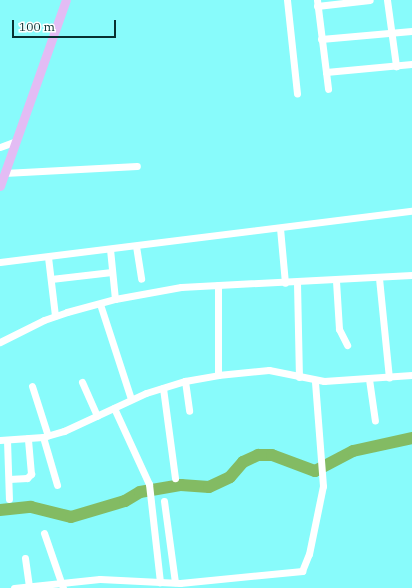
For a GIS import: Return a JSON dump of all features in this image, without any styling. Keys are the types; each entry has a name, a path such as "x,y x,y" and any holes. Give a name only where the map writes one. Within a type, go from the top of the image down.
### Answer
{"main road":[{"path":"0,186 14,142 66,0"}],"street":[{"path":"287,0 297,93"},
{"path":"328,89 317,3 370,0"},
{"path":"387,0 396,66"},
{"path":"321,39 412,31"},
{"path":"326,72 412,64"},
{"path":"0,146 14,142"},
{"path":"4,173 136,166"},
{"path":"0,262 280,228 412,210"},
{"path":"280,228 285,283"},
{"path":"136,246 141,279"},
{"path":"110,249 115,299"},
{"path":"48,257 55,316"},
{"path":"51,279 112,272"},
{"path":"0,342 55,316 115,299 181,287 336,281 412,275"},
{"path":"379,278 390,378"},
{"path":"336,281 339,329 347,344"},
{"path":"297,283 299,377"},
{"path":"218,285 218,374"},
{"path":"100,304 131,399"},
{"path":"9,499 9,479 4,440 45,436 97,416 131,399 185,381 218,374 269,370 315,380 390,378 412,375"},
{"path":"369,379 375,421"},
{"path":"14,588 62,585 100,579 152,585 160,582 198,585 302,571 309,554 323,486 323,457 315,380"},
{"path":"185,381 189,411"},
{"path":"82,382 97,416"},
{"path":"32,386 57,485"},
{"path":"163,388 175,478"},
{"path":"114,408 150,489 160,582"},
{"path":"9,479 26,478 31,474 28,438"},
{"path":"164,501 179,584"},
{"path":"44,533 62,585"},
{"path":"25,558 29,587"}],"waterway":[{"path":"0,510 31,507 71,517 125,501 140,492 181,485 209,487 230,477 243,462 258,455 272,455 315,471 353,451 412,438"}]}
